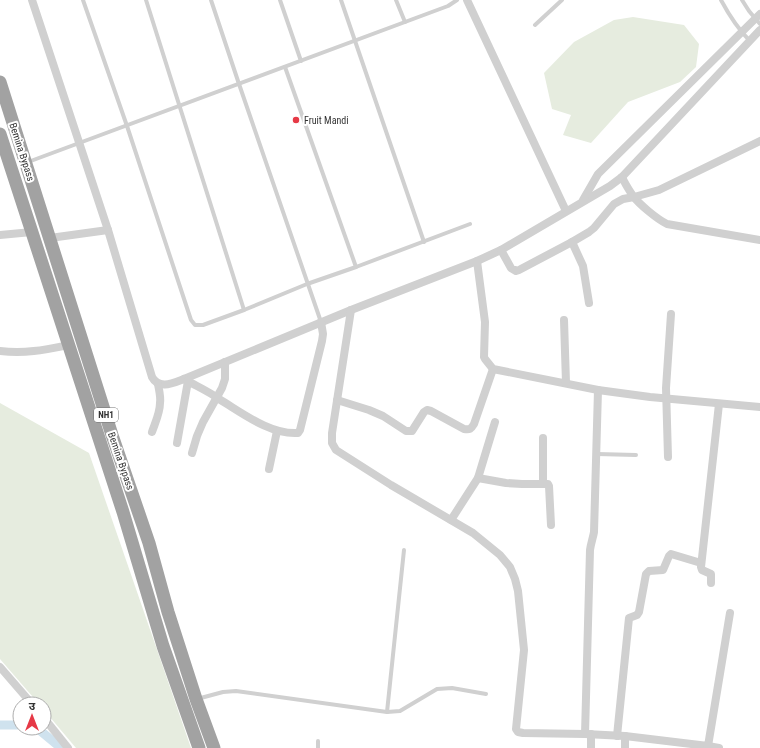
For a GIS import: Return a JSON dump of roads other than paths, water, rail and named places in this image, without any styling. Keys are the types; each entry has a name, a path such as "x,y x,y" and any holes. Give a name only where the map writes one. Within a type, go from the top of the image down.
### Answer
{"highway":[{"name":"Bemina Bypass","path":"0,82 112,435 149,543 168,612 196,699 214,748"},
{"name":"Bemina Bypass","path":"0,134 123,512 163,646 199,748"}],"street":[{"path":"32,0 108,230 152,377 158,384 163,385 186,380 321,322 477,261 501,250 582,203 622,177 760,30"},
{"path":"467,0 566,211"},
{"path":"582,203 598,174 741,32 758,19"},
{"path":"501,250 511,268 516,271 527,267 589,232 614,204 623,199 659,190 760,141"},
{"path":"622,177 634,197 660,221 667,224 760,240"},
{"path":"50,238 108,230"},
{"path":"0,235 32,232"},
{"path":"572,242 583,266 589,303"},
{"path":"477,261 485,322 484,359 494,368 598,390 718,404 760,407"},
{"path":"352,310 332,433 332,443 336,450 391,485 473,533 500,555 510,566 518,591 524,650 517,731 522,733 621,736 719,748"},
{"path":"668,457 666,388 671,314"},
{"path":"564,320 566,383"},
{"path":"186,380 246,416 278,431 293,434 298,433 322,341 323,334 321,322"},
{"path":"0,351 39,351 69,345"},
{"path":"192,453 203,422 218,398 222,388 225,379 225,362"},
{"path":"337,400 383,416 406,431 412,431 424,412 427,410 468,430 471,429 474,424 494,368"},
{"path":"176,443 186,380"},
{"path":"152,432 159,412 160,404 158,384"},
{"path":"591,748 588,734 590,550 591,542 594,538 598,390"},
{"path":"711,583 711,574 701,569 718,404"},
{"path":"451,520 478,478 495,422"},
{"path":"269,469 278,431"},
{"path":"543,484 544,438"},
{"path":"478,478 506,483 548,484 550,486 551,525"},
{"path":"625,748 621,736 629,618 639,612 646,574 649,571 663,570 668,556 671,554 702,562"},
{"path":"708,746 730,613"},
{"path":"0,667 25,696"},
{"path":"52,728 68,748"}],"lane":[{"path":"83,0 127,126 191,320 196,325 203,325 244,310 307,284 470,224"},
{"path":"146,0 244,310"},
{"path":"211,0 321,322"},
{"path":"280,0 300,61"},
{"path":"341,0 356,40 424,242"},
{"path":"396,0 405,22"},
{"path":"26,163 448,6 457,0"},
{"path":"535,25 562,0"},
{"path":"721,0 733,22 750,41"},
{"path":"742,0 749,11 758,19"},
{"path":"285,67 356,267"},
{"path":"596,454 636,455"},
{"path":"387,712 404,550"},
{"path":"196,699 223,692 236,691 387,712 400,711 437,689 452,688 486,694"},
{"path":"318,741 318,748"}],"waterway":[{"path":"0,725 12,725"},
{"path":"47,736 61,748"}],"place":[{"name":"Fruit Mandi","path":"296,120"}]}
